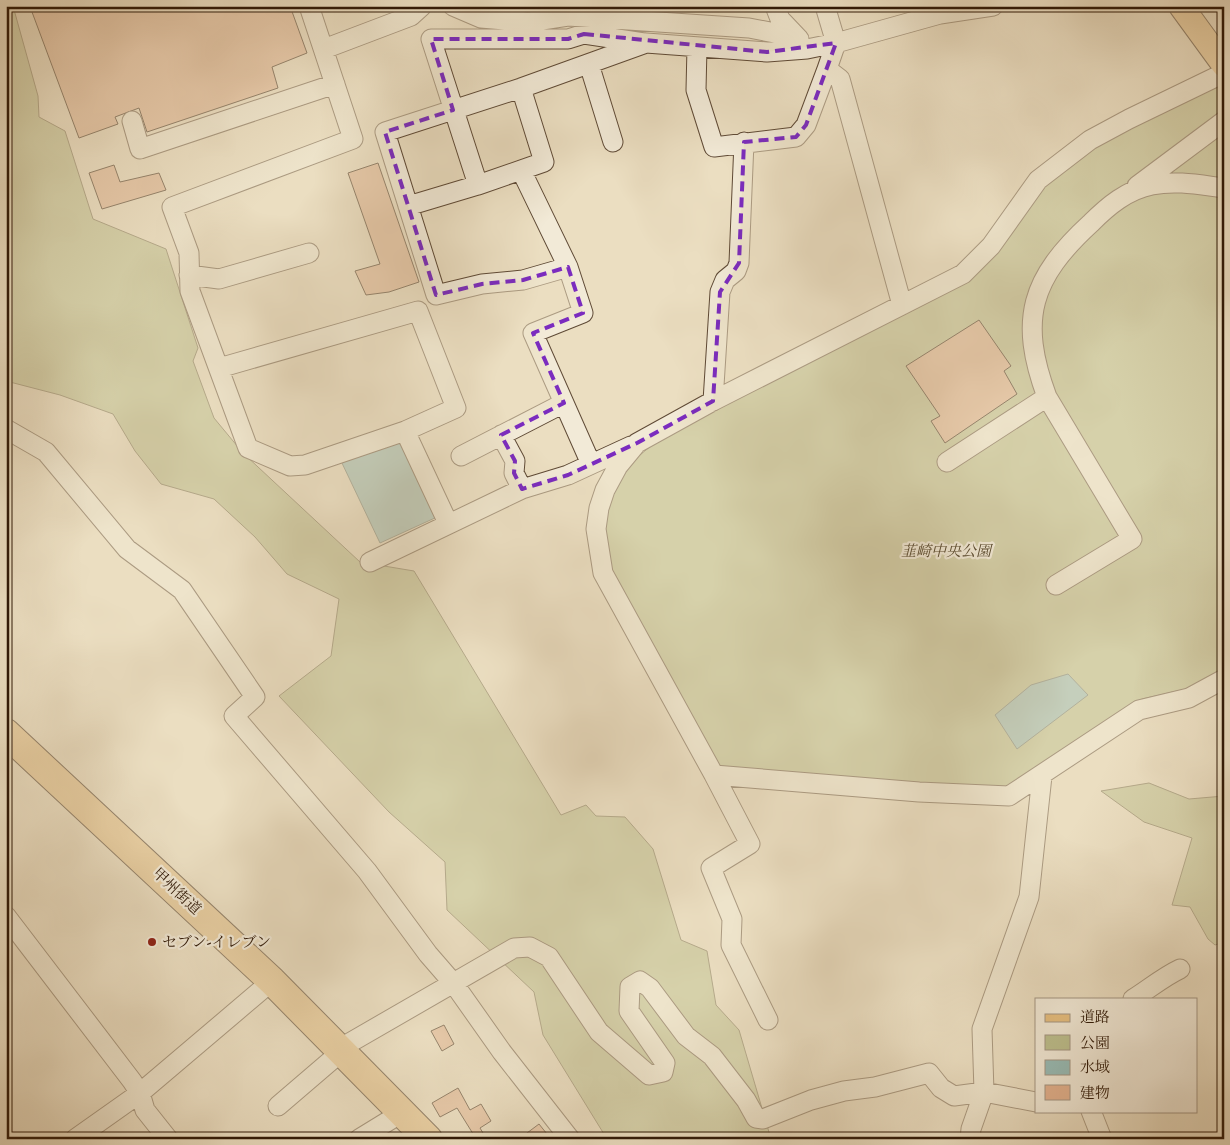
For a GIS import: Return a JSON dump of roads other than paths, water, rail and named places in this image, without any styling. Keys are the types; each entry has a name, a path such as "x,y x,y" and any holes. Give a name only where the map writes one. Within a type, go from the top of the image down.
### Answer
{"highway":[{"name":"甲州街道","path":"6,732 272,981 428,1139"}],"main road":[{"path":"1181,6 1224,65"}],"street":[{"path":"218,368 418,311 456,408 405,431 305,465 290,466 248,448 218,368 190,290 189,253 172,207 354,139 309,6"},
{"path":"324,49 411,16 422,6"},
{"path":"453,6 481,18 529,22 568,16 749,28 802,43"},
{"path":"775,6 780,19 802,43"},
{"path":"697,47 696,90 714,147 796,137 806,125 836,43 825,6"},
{"path":"478,185 431,39 568,39 584,34 646,43 767,52 802,43 836,43 940,10 993,6"},
{"path":"568,267 523,280 482,284 436,295 385,132 522,88 646,43"},
{"path":"590,64 614,142"},
{"path":"827,69 840,80 902,305"},
{"path":"370,562 522,489 568,475 637,444 714,400 963,274 991,246 1038,180 1090,140 1128,119 1224,73"},
{"path":"132,121 140,149 335,84"},
{"path":"408,206 478,185 544,162 522,88"},
{"path":"1125,196 1224,121"},
{"path":"714,400 720,292 725,280 736,271 739,263 744,142"},
{"path":"521,170 568,267 583,312 533,332 591,464"},
{"path":"1056,584 1132,539 1047,397 1038,371 1033,344 1034,309 1037,296 1053,262 1065,247 1112,203 1151,185 1186,183 1224,188"},
{"path":"189,275 219,279 309,253"},
{"path":"947,462 1047,397"},
{"path":"461,456 564,403"},
{"path":"6,429 46,452 127,549 182,590 255,696 234,716 367,872 570,1139"},
{"path":"405,431 448,523"},
{"path":"501,435 515,461 514,473 522,489"},
{"path":"637,444 618,466 605,490 599,508 596,530 603,573 750,844 711,868 732,919 731,945 768,1020"},
{"path":"718,783 737,778 919,792 1009,796 1042,776 1139,710 1189,698 1224,679"},
{"path":"970,1139 971,1129 984,1092 982,1029 1029,896 1042,776"},
{"path":"6,916 12,936 140,1093 145,1110 168,1139"},
{"path":"278,1106 334,1058 339,1049 514,948 530,947 549,957 599,1032 649,1075 663,1072 665,1063 629,1010 630,986 640,981 650,988 686,1036 712,1056 746,1100 756,1118 763,1119 810,1100 844,1091 875,1087 930,1073 941,1088 954,1096 984,1092 1035,1102"},
{"path":"1135,998 1152,988 1165,976 1180,969"},
{"path":"75,1139 140,1093 272,981"},
{"path":"359,1139 403,1112"},
{"path":"1091,1112 1102,1139"}],"water":[{"path":"401,441 437,517 380,543 341,461"},
{"path":"1068,674 1088,695 1017,749 995,715 1031,685"}],"place":[{"name":"セブン-イレブン","path":"152,942"}],"park label":[{"name":"韮崎中央公園","path":"946,551"}]}
